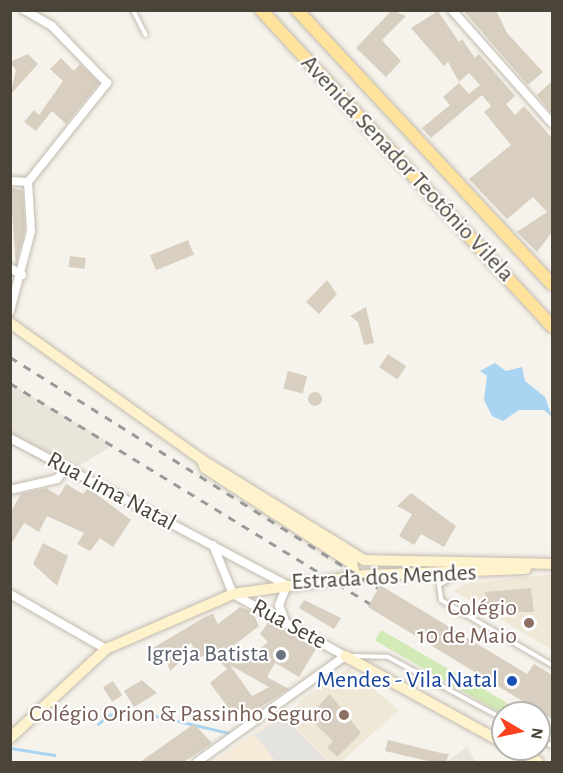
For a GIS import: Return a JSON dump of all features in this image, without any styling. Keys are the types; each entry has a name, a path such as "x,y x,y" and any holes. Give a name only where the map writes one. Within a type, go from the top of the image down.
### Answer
{"main road":[{"name":"Avenida Senador Teotônio Vilela","path":"261,10 552,327"},
{"name":"Avenida Senador Teotônio Vilela","path":"297,10 552,284"}],"street":[{"path":"10,311 22,275 32,231 28,182 107,83 52,26 24,10"},
{"path":"452,10 552,123"},
{"path":"10,181 28,182"},
{"path":"10,268 22,275"},
{"path":"10,323 202,459 369,561 552,565"},
{"name":"Rua Lima Natal","path":"10,438 65,469 286,583"},
{"path":"202,459 205,468 352,564 356,576"},
{"path":"10,490 57,478 65,469"},
{"path":"213,545 233,594"},
{"name":"Estrada dos Mendes","path":"10,738 106,650 233,594 286,583 356,576 461,574 552,565"},
{"path":"286,583 279,605 286,622"},
{"path":"10,594 106,650"},
{"name":"Rua Sete","path":"233,594 345,656"},
{"path":"197,762 345,656 491,736"}],"lane":[{"path":"133,10 146,35"},
{"path":"461,574 439,585 441,600 552,665"},
{"path":"345,656 388,657 491,712"}],"shaded area":[{"path":"11,384 113,445 64,475 11,443"},
{"name":"Colégio 10 de Maio","path":"552,574 552,650 454,591 464,584"},
{"name":"Colégio Orion & Passinho Seguro","path":"348,668 399,710 341,762 330,762 290,720 301,700"},
{"path":"283,713 330,762 213,762"},
{"path":"283,716 328,762 276,762 255,735"},
{"path":"467,747 476,762 446,762"}],"green space":[{"path":"381,630 504,701 491,701 491,707 375,640"}],"water":[{"path":"495,363 506,371 522,367 525,381 545,397 552,417 544,410 519,410 503,421 492,416 484,400 487,376 480,371"}],"building":[{"path":"392,10 406,16 382,40 401,61 386,77 356,48"},
{"path":"463,10 496,10 507,33 543,72 528,85"},
{"path":"438,11 459,42 462,39 475,58 479,54 515,96 506,104 515,115 524,106 552,138 552,232 537,252 517,232 547,212 533,197 507,219 469,179 511,145 484,112 491,106 482,95 431,138 422,128 450,105 443,97 459,83 469,94 480,85 469,73 459,82 448,62 444,66 411,28"},
{"path":"28,54 38,64 10,95 16,70 10,62"},
{"path":"61,58 74,71 80,64 99,83 66,124 52,111 36,131 24,122 34,110 39,115 63,81 50,69"},
{"path":"552,81 552,114 537,95"},
{"path":"10,187 23,191 25,230 16,265"},
{"path":"188,240 194,255 156,270 150,255"},
{"path":"70,256 86,258 85,269 69,267"},
{"path":"327,280 337,294 319,314 306,302"},
{"path":"366,307 374,343 364,345 358,322 350,316"},
{"path":"388,354 406,366 397,380 379,367"},
{"path":"288,371 307,376 303,394 283,388"},
{"path":"315,392 320,394 322,399 320,404 315,406 310,404 308,399 310,394"},
{"path":"66,484 83,494 88,488 131,520 113,547 100,538 90,551 77,544 84,533 47,516 39,532 24,523 10,546 10,513 21,494 46,488 59,496"},
{"path":"411,493 456,526 444,547 421,534 414,545 399,536 412,514 397,506"},
{"path":"43,543 68,556 57,586 33,564"},
{"path":"380,585 527,674 534,664 552,675 552,719 551,701 522,701 368,607"},
{"path":"531,588 534,612 487,612 485,592"},
{"path":"304,600 341,618 334,629 299,608"},
{"path":"240,607 252,611 259,626 223,654 224,657 240,663 268,642 260,634 269,621 316,649 299,677 275,663 267,677 289,689 238,721 210,683 227,669 210,652 199,658 191,643 176,652 180,662 170,671 165,654 160,658 153,648 213,614 218,624","holes":["230,665 269,687 252,696"]},
{"path":"142,680 157,693 134,707 124,691"},
{"path":"113,681 122,695 112,702 103,688"},
{"path":"330,694 361,733 337,757 327,747 333,741 308,717"},
{"path":"194,724 212,743 184,762 140,762"},
{"path":"388,740 449,754 446,762 432,762 385,751"}],"waterway":[{"path":"98,724 108,715 135,711 229,733"},
{"path":"10,748 54,755"}],"railway":[{"path":"10,357 378,588"},
{"path":"10,383 370,604"}],"place":[{"name":"Colégio 10 de Maio","path":"529,623"},
{"name":"Igreja Batista","path":"281,655"},
{"name":"Mendes - Vila Natal","path":"512,681"},
{"name":"Colégio Orion & Passinho Seguro","path":"344,715"}]}
